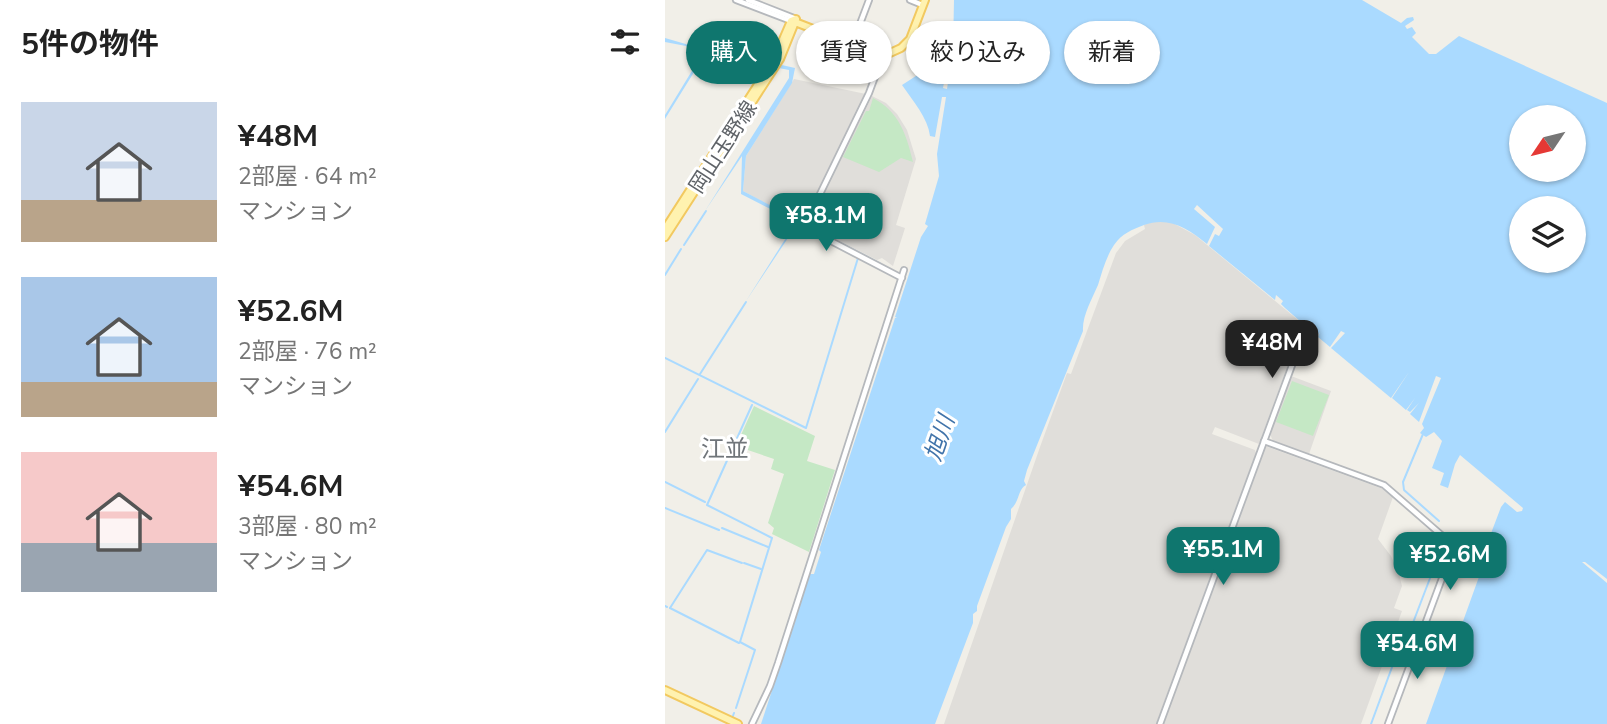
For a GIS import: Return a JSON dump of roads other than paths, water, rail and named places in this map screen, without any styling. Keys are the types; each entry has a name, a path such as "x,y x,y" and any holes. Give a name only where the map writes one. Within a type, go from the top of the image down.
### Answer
{"main road":[{"path":"892,52 906,44 923,2"},
{"name":"岡山玉野線","path":"665,229 775,58 793,20"},
{"name":"岡山玉野線","path":"665,237 781,59 793,20"},
{"path":"665,690 738,724"}],"street":[{"path":"736,0 793,20"},
{"path":"748,0 793,20"},
{"path":"861,21 869,0"},
{"path":"910,0 923,2"},
{"path":"872,84 804,227 902,278"},
{"path":"752,724 772,682 904,270"},
{"path":"1160,724 1305,330"},
{"path":"1263,441 1384,485 1476,565"},
{"path":"1388,724 1454,546"}],"water":[{"name":"旭川","path":"954,0 1362,0 1401,23 1413,17 1414,20 1405,26 1407,29 1412,27 1416,33 1412,37 1429,54 1436,54 1459,36 1607,103 1607,579 1582,562 1607,583 1607,724 1426,724 1501,507 1505,502 1517,512 1523,508 1460,455 1448,488 1440,485 1444,473 1432,468 1442,441 1434,432 1426,437 1420,433 1441,378 1436,376 1419,422 1410,414 1419,403 1410,412 1407,410 1415,398 1406,410 1392,398 1409,372 1391,398 1331,348 1345,333 1341,331 1330,347 1318,337 1320,332 1317,336 1281,304 1283,301 1276,295 1275,300 1209,246 1215,234 1219,236 1223,229 1197,205 1194,209 1215,227 1207,244 1177,225 1161,222 1144,225 1124,235 1109,254 1086,314 1083,331 1027,470 1024,481 1026,485 1011,509 1011,519 977,611 973,614 973,623 935,724 761,724 810,574 814,574 821,552 819,550 897,318 895,317 921,237 928,226 925,224 939,176 937,154 946,97 942,97 935,137 930,136 923,116 902,85 906,82 944,84 943,88 947,89 948,84 1050,84 1050,21 954,21"},
{"path":"665,38 686,46 665,42"},
{"path":"782,65 795,68 792,83 746,156 743,191 881,265 798,223 746,301 796,222 741,194 742,156 705,211 789,78 789,70 782,69"},
{"path":"686,81 687,84 665,119"}],"waterway":[{"path":"684,245 706,211"},
{"path":"665,275 681,249"},
{"path":"665,358 806,428 858,258"},
{"path":"700,374 746,302"},
{"path":"665,432 698,379"},
{"path":"736,708 755,650 740,642 772,538 707,505 752,405"},
{"path":"1423,434 1403,482 1404,490 1439,521"},
{"path":"665,482 705,502"},
{"path":"665,508 719,530"},
{"path":"722,528 768,547"},
{"path":"670,608 707,550 742,563"},
{"path":"744,563 761,569"},
{"path":"1371,724 1398,651 1403,649 1432,573"},
{"path":"670,608 739,643"},
{"path":"730,724 734,713"}],"district":[{"name":"江並","path":"725,449"}]}
